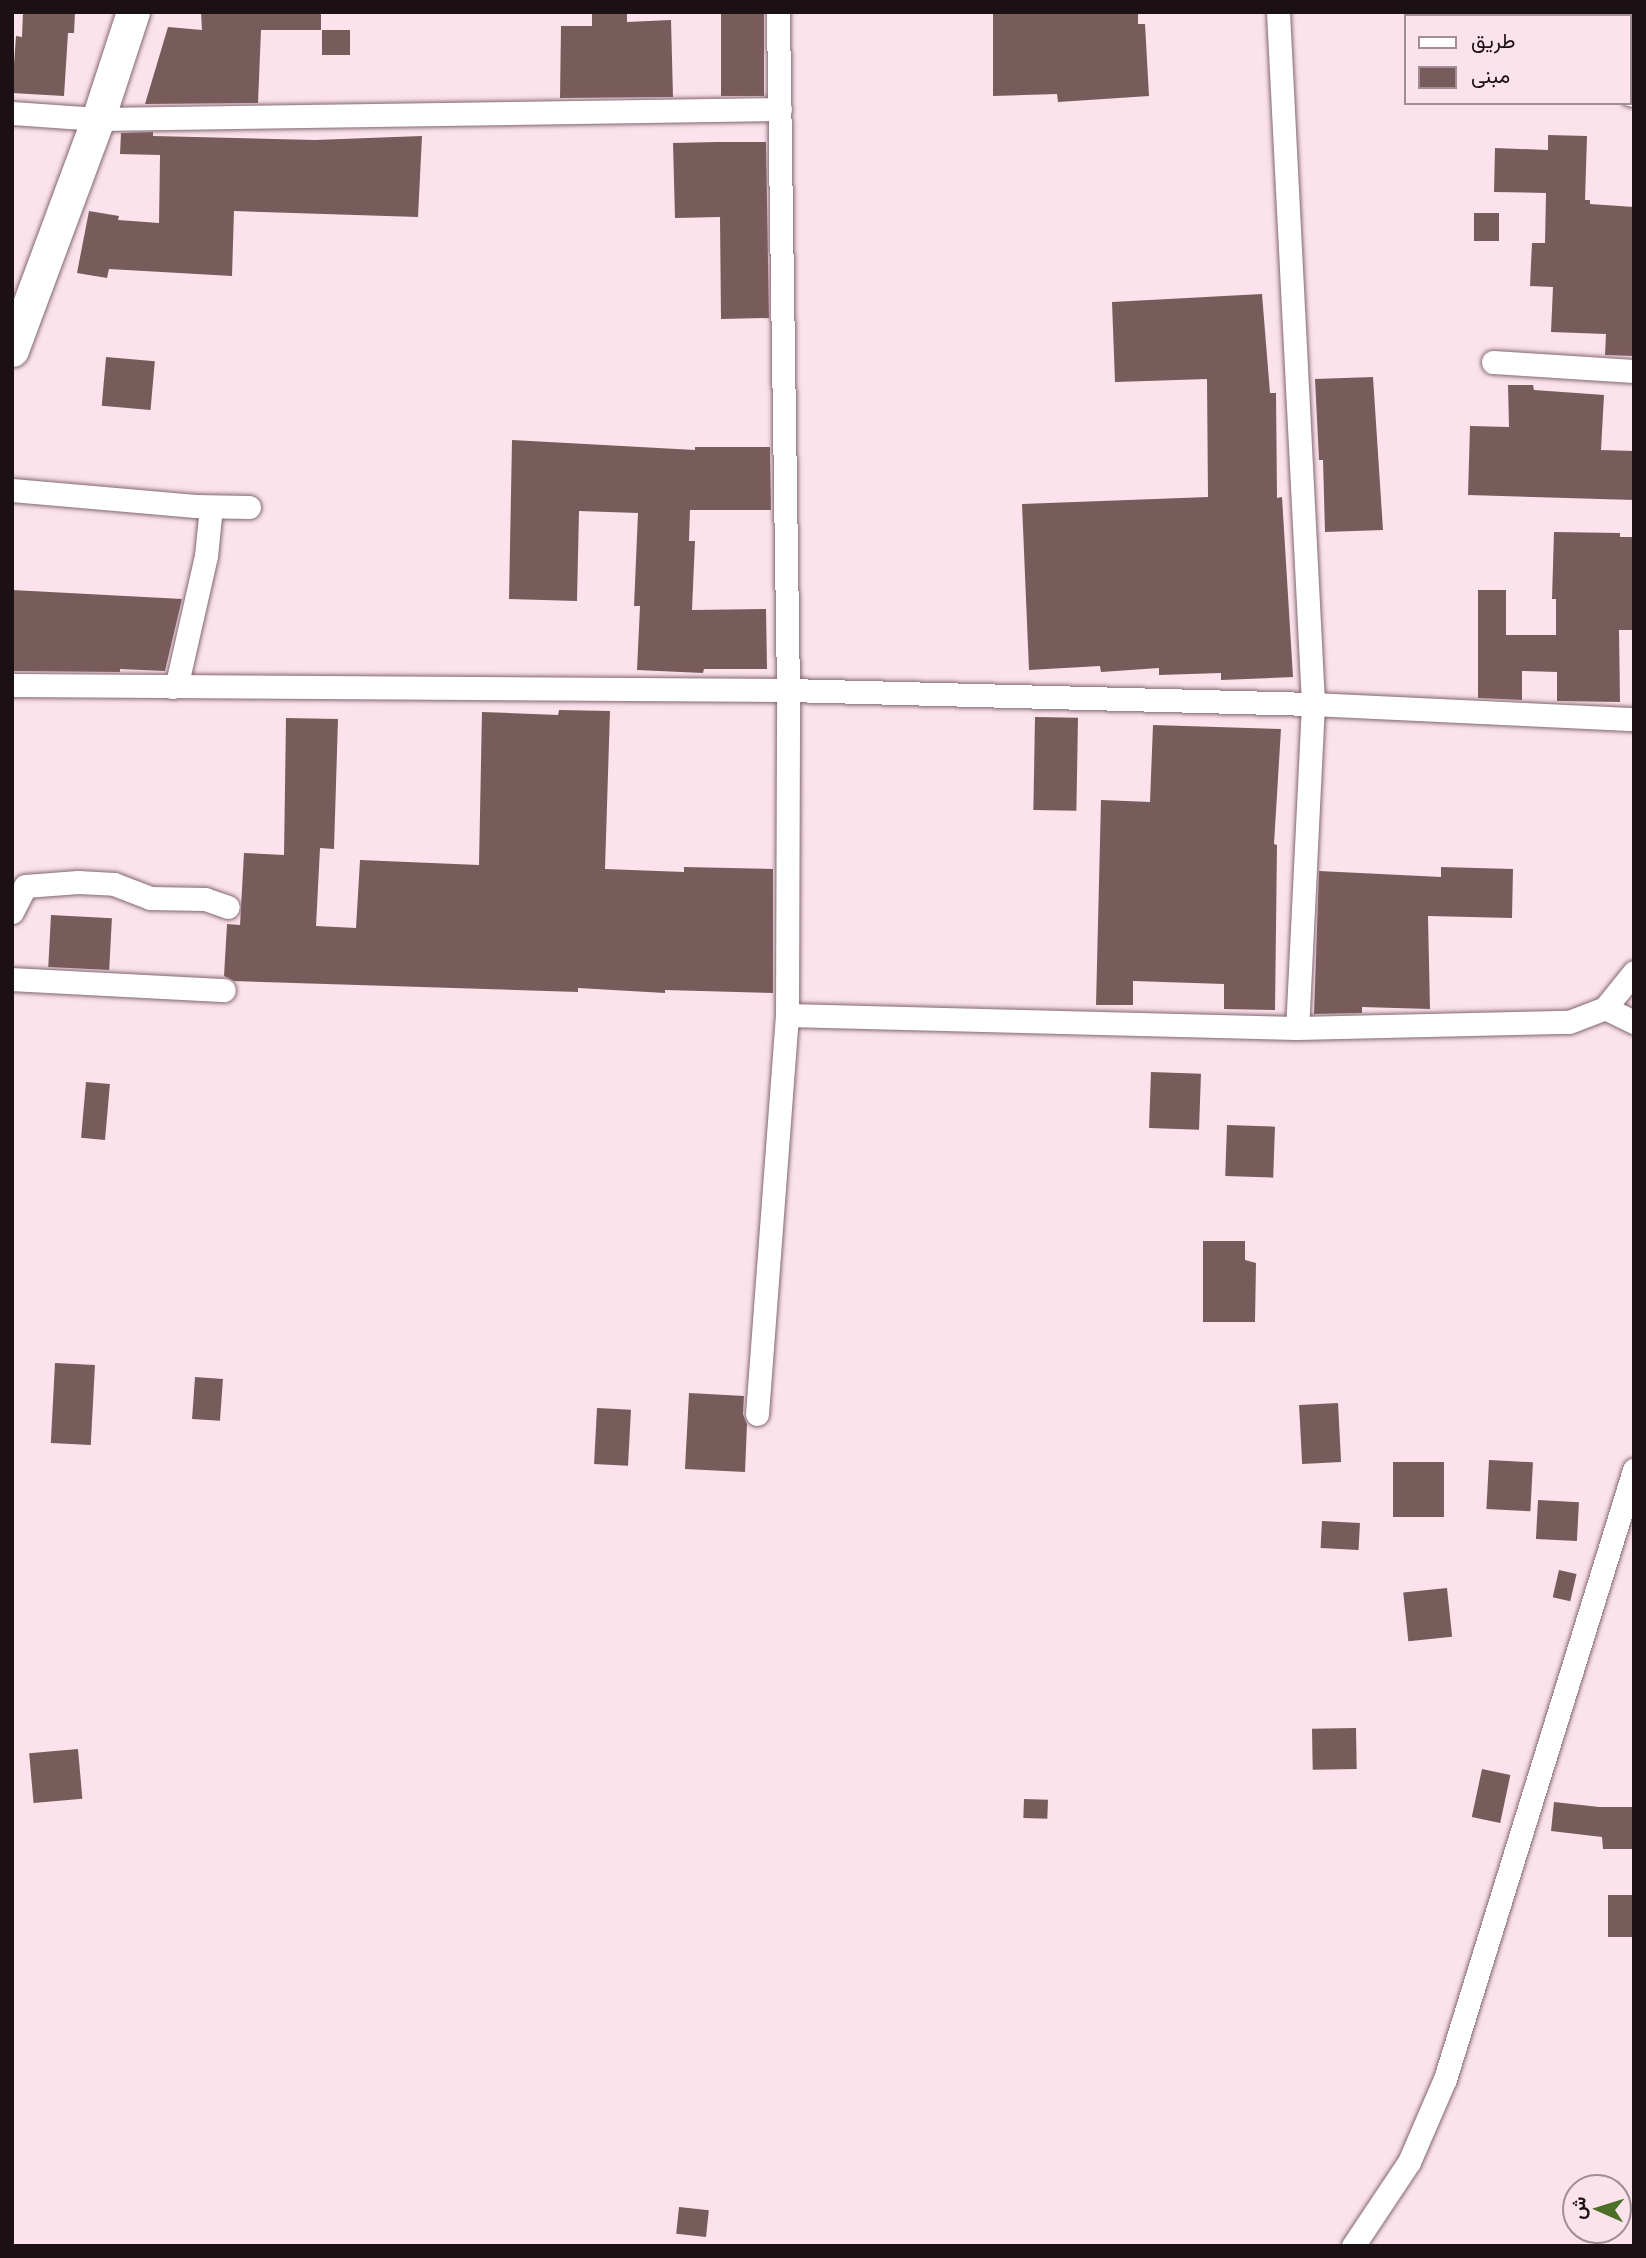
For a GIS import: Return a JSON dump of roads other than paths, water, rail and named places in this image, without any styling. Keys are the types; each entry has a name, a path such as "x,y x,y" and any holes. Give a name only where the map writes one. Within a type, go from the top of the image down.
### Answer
{"street":[{"path":"12,350 19,311 98,119 133,12"},
{"path":"757,1414 787,1015 788,690 778,12"},
{"path":"1278,12 1313,704 1297,1028"},
{"path":"12,113 98,119 780,109"},
{"path":"1493,362 1634,370"},
{"path":"12,490 249,508"},
{"path":"172,687 178,679 206,556 211,507"},
{"path":"12,685 788,690 1313,704 1634,719"},
{"path":"12,912 25,886 78,882 114,884 150,898 205,899 228,906"},
{"path":"787,1015 1297,1028 1569,1022 1605,1008 1634,972"},
{"path":"12,979 224,990"},
{"path":"1605,1008 1634,1022"},
{"path":"1353,2246 1409,2162 1445,2080 1634,1470"}]}
